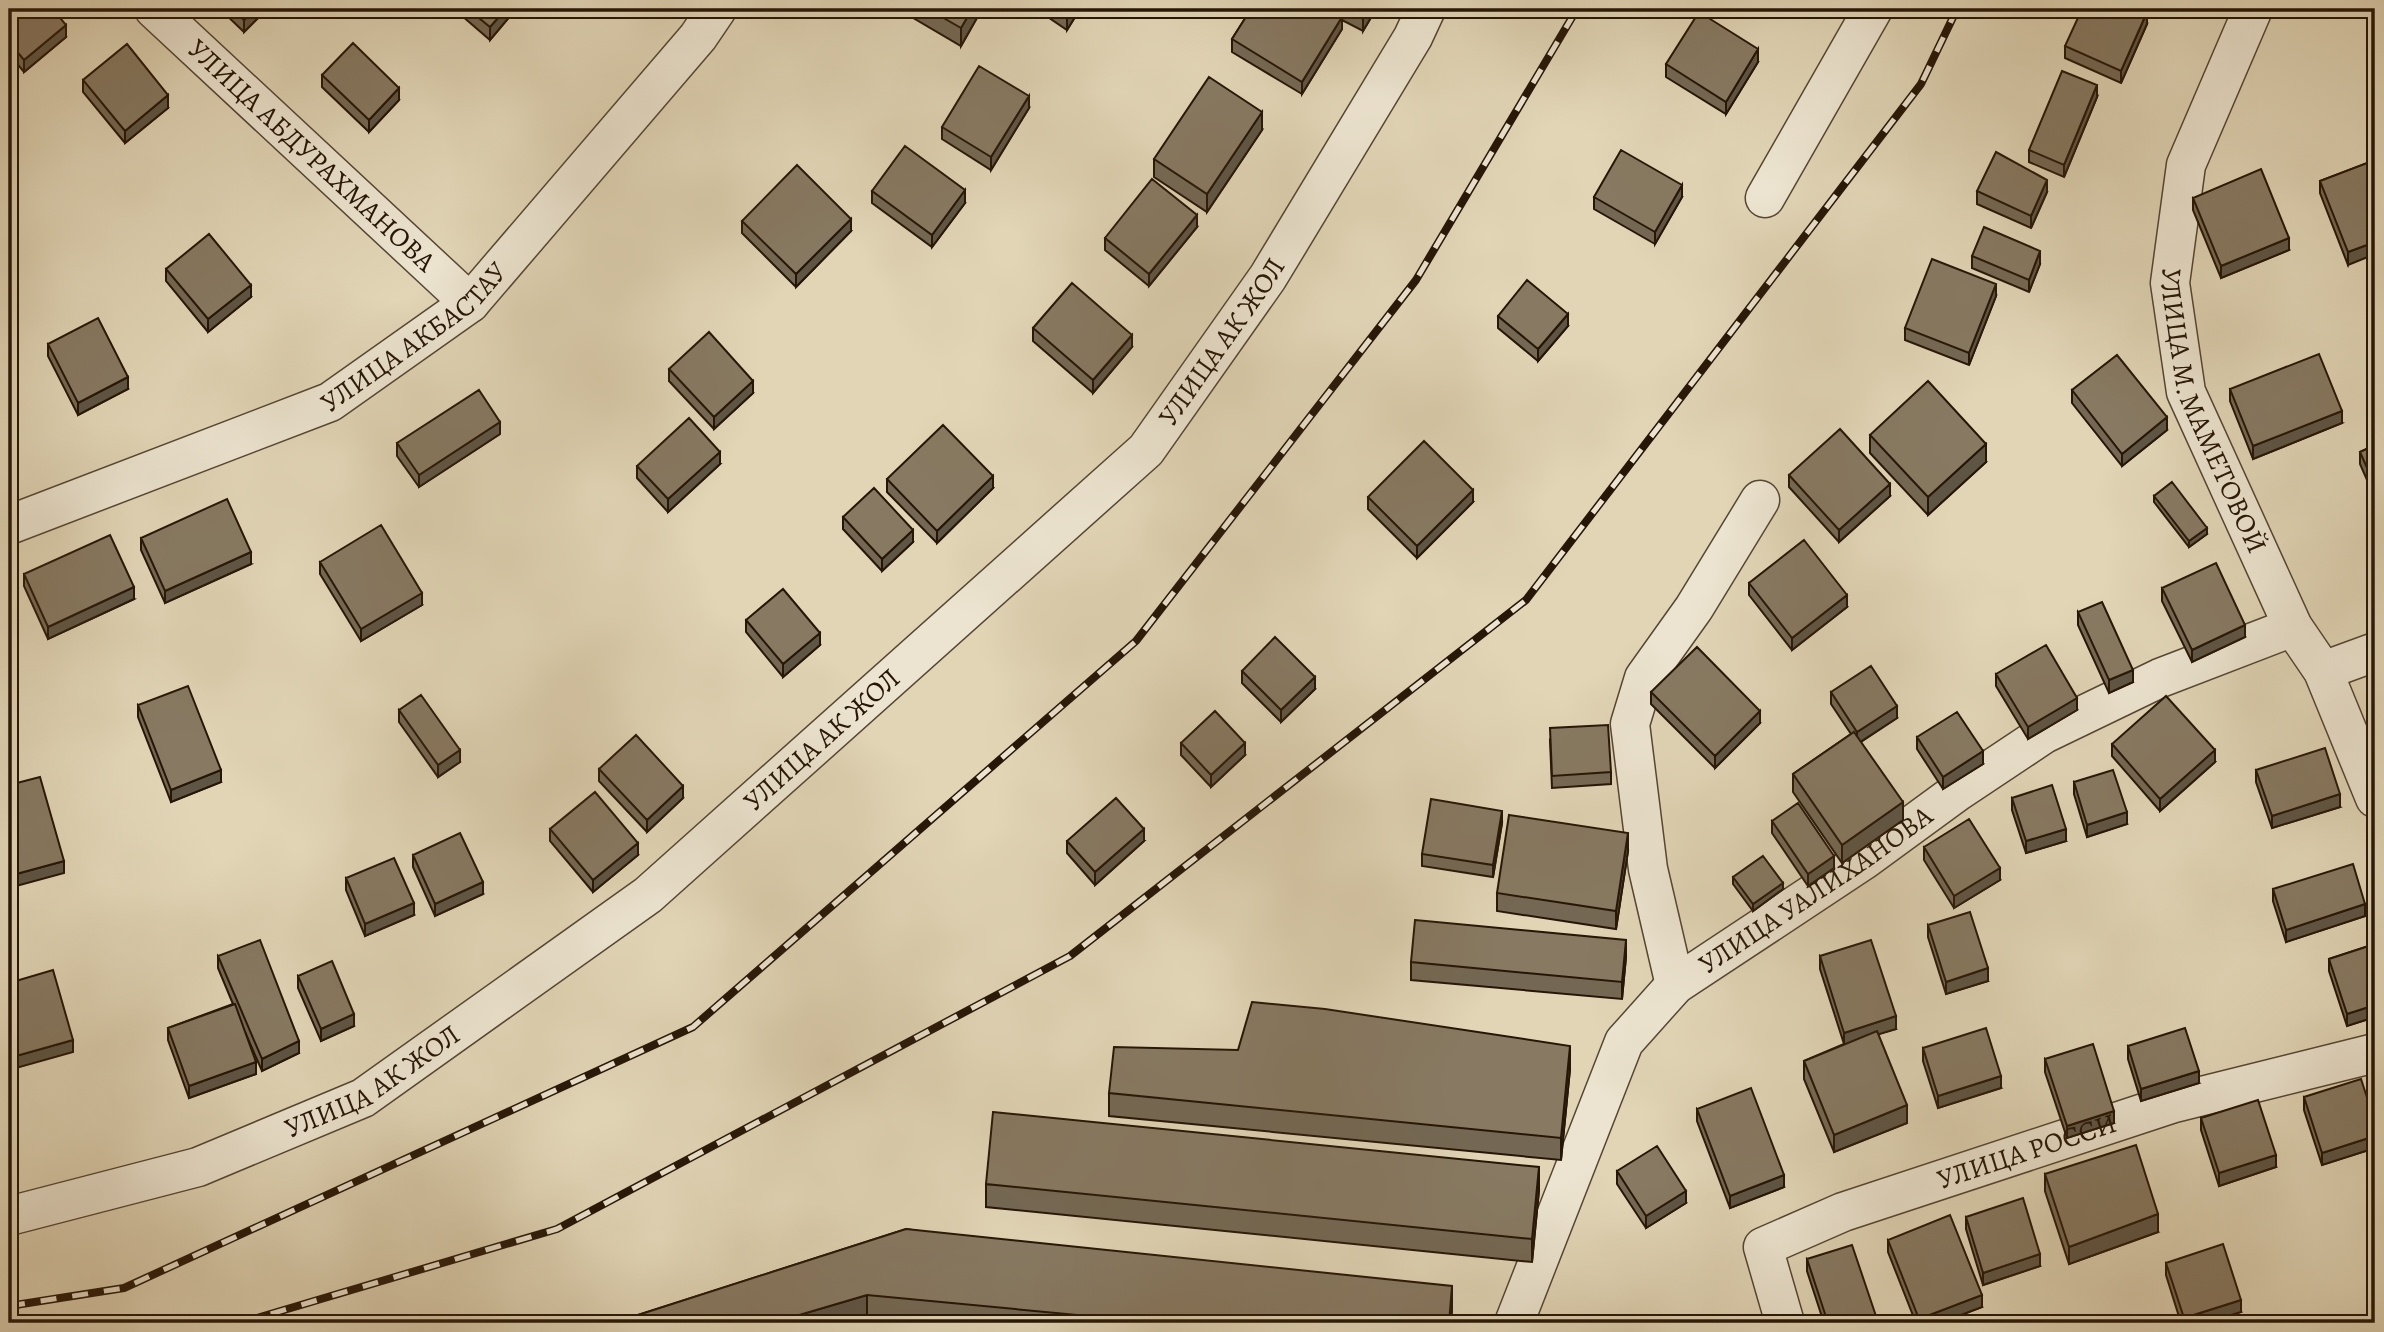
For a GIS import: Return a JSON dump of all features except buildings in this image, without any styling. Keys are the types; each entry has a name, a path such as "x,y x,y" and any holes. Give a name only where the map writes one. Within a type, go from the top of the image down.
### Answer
{"street":[{"name":"УЛИЦА АБДУРАХМАНОВА","path":"154,9 470,303"},
{"name":"УЛИЦА АКБАСТАУ","path":"9,525 330,402 470,303 698,37 717,9"},
{"name":"УЛИЦА АК ЖОЛ","path":"9,1216 198,1167 363,1098 648,895 1146,450 1268,277 1413,37 1426,9"},
{"path":"1765,198 1873,9"},
{"name":"УЛИЦА М.МАМЕТОВОЙ","path":"2253,9 2186,165 2170,283 2186,392 2293,627 2323,671 2375,798"},
{"path":"1675,985 1648,869 1630,724 1644,678 1694,608 1760,500"},
{"name":"УЛИЦА УАЛИХАНОВА","path":"1514,1323 1624,1042 1675,985 1864,860 2044,734 2160,678 2293,627"},
{"path":"2323,671 2375,652"},
{"name":"УЛИЦА РОССИ","path":"1785,1323 1763,1247 1843,1212 2174,1103 2375,1053"}],"railway":[{"path":"9,1306 124,1288 693,1027 1136,641 1416,280 1577,9"},
{"path":"240,1323 557,1229 1070,956 1526,600 1921,84 1957,9"}]}
